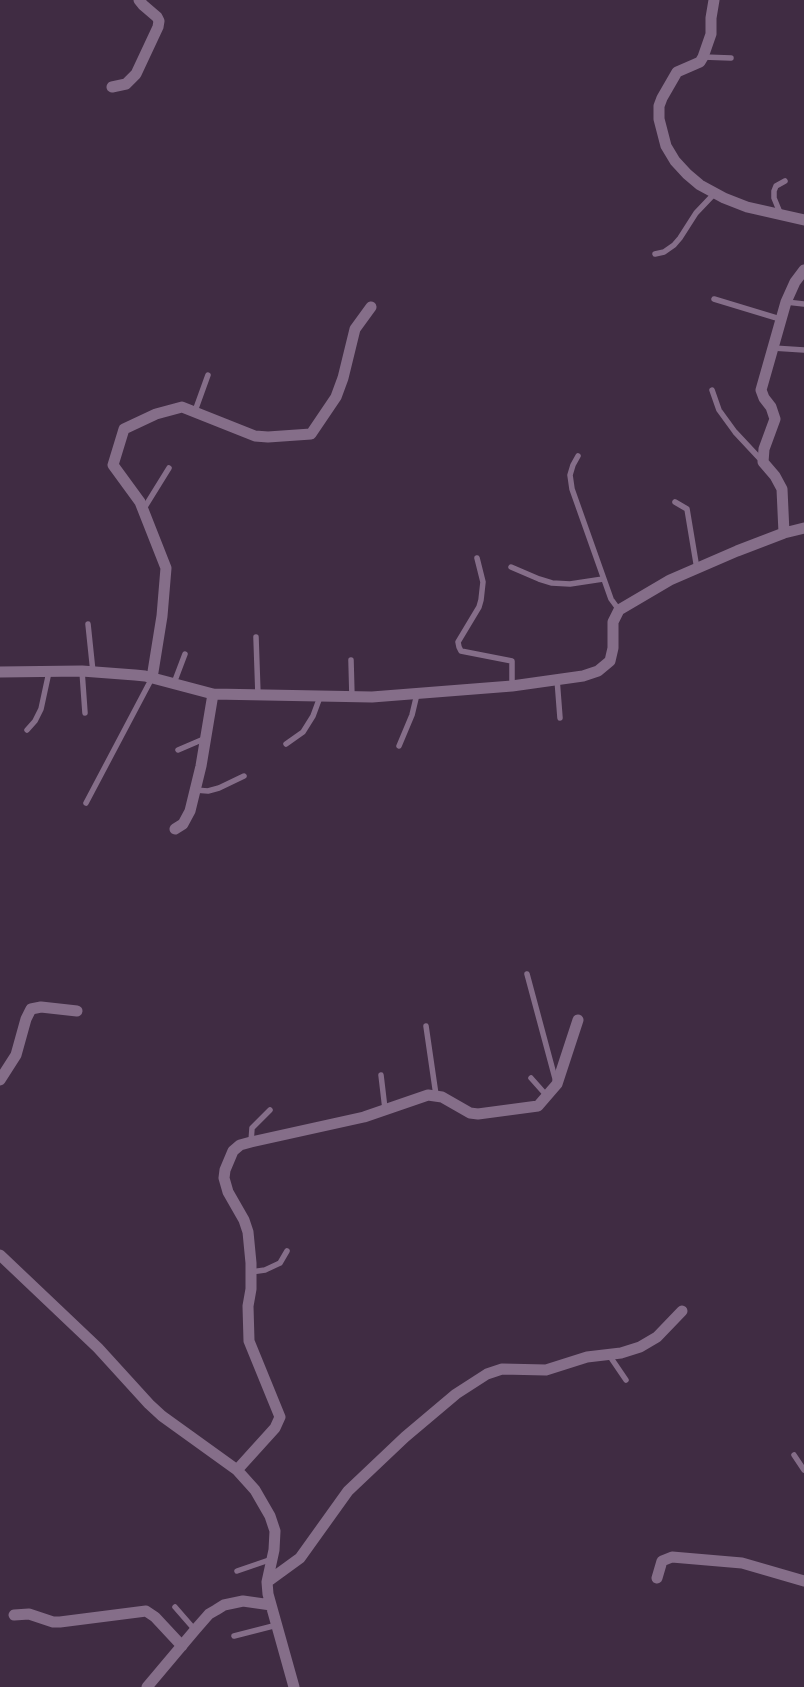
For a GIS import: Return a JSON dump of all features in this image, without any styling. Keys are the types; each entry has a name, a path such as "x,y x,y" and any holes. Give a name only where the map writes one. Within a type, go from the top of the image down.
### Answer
{"street":[{"path":"112,87 126,84 136,74 158,27 159,21 157,17 139,0"},
{"path":"714,0 711,34 703,57 700,62 677,72 659,106 659,119 666,146 675,161 700,185 714,193 747,207 804,220"},
{"path":"784,533 782,489 775,476 763,462 764,449 775,419 771,406 764,398 761,390 786,302 795,282 804,270"},
{"path":"152,678 162,616 166,568 136,496 112,465 124,429 166,411 182,407 256,436 311,434 336,397 355,329 371,307"},
{"path":"0,672 87,672 152,678 213,694 320,697 417,694 512,686 583,676 598,671 610,661 613,648 613,622 620,610 670,580 784,533 804,528"},
{"path":"175,829 184,824 195,790 213,694"},
{"path":"0,1080 16,1055 26,1019 31,1009 40,1007 77,1011"},
{"path":"237,1470 275,1428 280,1418 248,1341 248,1306 251,1272 248,1232 244,1220 228,1192 224,1178 225,1170 233,1151 240,1145 364,1117 428,1095 436,1095 464,1111 478,1114 538,1106 557,1084 578,1020"},
{"path":"0,1255 98,1348 162,1416 237,1470 251,1485 270,1516 275,1531 267,1582 271,1605 294,1687"},
{"path":"267,1582 300,1558 348,1491 405,1437 456,1394 487,1374 502,1369 546,1370 586,1357 621,1353 640,1347 653,1339 682,1311"},
{"path":"657,1578 662,1561 672,1557 742,1563 804,1581"},
{"path":"147,1687 209,1614 224,1605 243,1601 271,1605"},
{"path":"14,1615 29,1614 53,1622 60,1622 146,1611 182,1646"}],"lane":[{"path":"703,57 730,58"},
{"path":"781,215 774,198 774,191 776,186 785,181"},
{"path":"655,254 664,252 680,238 696,213 714,193"},
{"path":"714,299 780,320"},
{"path":"786,302 804,304"},
{"path":"773,348 804,350"},
{"path":"195,411 208,375"},
{"path":"712,390 719,410 735,432 763,462"},
{"path":"578,456 570,475 572,489 611,599 620,610"},
{"path":"142,510 169,468"},
{"path":"675,502 687,509 697,569"},
{"path":"477,558 483,582 481,600 479,608 458,642 459,647 461,651 512,662 512,686"},
{"path":"510,567 552,583 570,584 604,579"},
{"path":"85,713 88,624"},
{"path":"256,637 258,695"},
{"path":"174,684 184,654"},
{"path":"351,660 352,697"},
{"path":"28,730 35,721 40,709 49,672"},
{"path":"86,803 152,678"},
{"path":"557,679 560,718"},
{"path":"399,746 412,715 417,694"},
{"path":"286,744 303,732 313,716 320,697"},
{"path":"178,750 206,738"},
{"path":"195,790 208,791 219,788 244,776"},
{"path":"527,974 557,1084"},
{"path":"426,1026 436,1095"},
{"path":"381,1075 385,1109"},
{"path":"531,1078 547,1096"},
{"path":"251,1142 252,1128 270,1110"},
{"path":"251,1272 265,1270 280,1263 286,1250"},
{"path":"608,1355 626,1380"},
{"path":"794,1455 804,1470"},
{"path":"237,1571 272,1559"},
{"path":"175,1607 195,1630"},
{"path":"234,1636 277,1625"}]}
